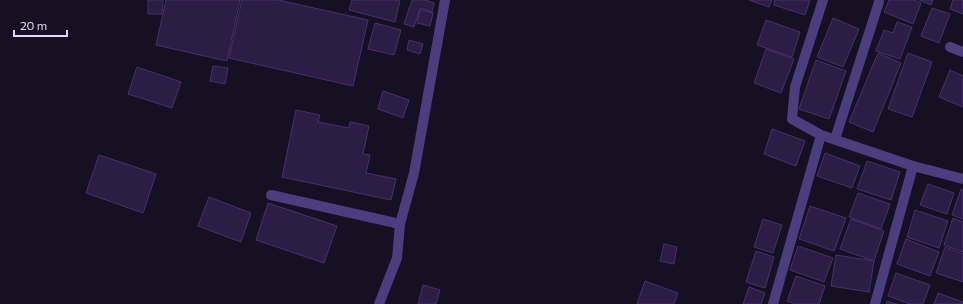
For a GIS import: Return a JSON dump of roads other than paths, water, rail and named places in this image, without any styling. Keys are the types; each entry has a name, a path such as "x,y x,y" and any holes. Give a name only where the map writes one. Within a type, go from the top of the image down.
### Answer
{"street":[{"path":"379,304 397,258 400,224 414,173 445,0"},
{"path":"823,0 795,87 792,119 821,134 835,139 913,166 963,179"},
{"path":"835,139 879,2"},
{"path":"950,47 963,52"},
{"path":"772,304 821,134"},
{"path":"874,304 913,166"},
{"path":"271,195 400,224"}]}
